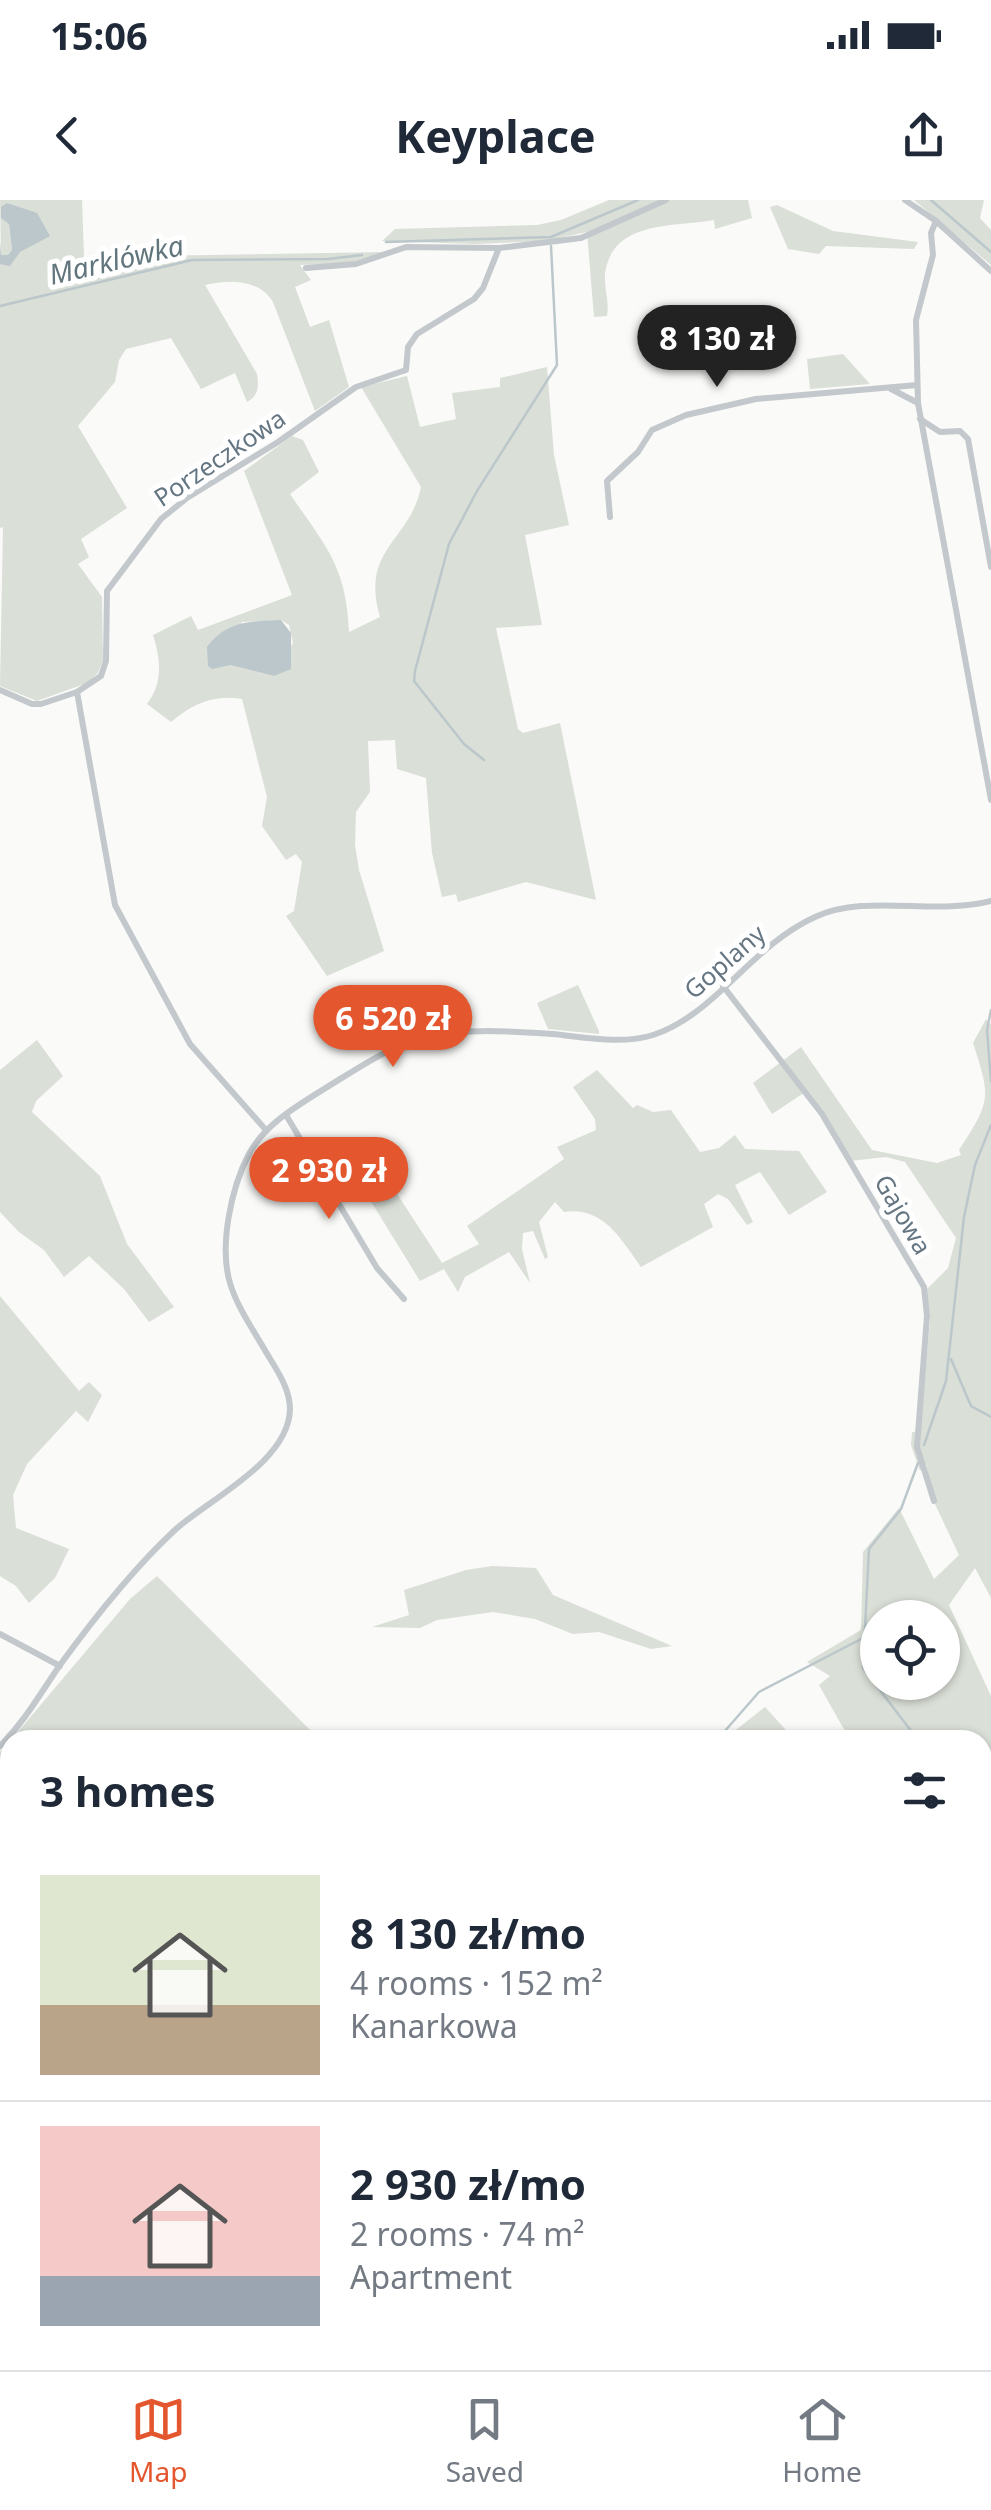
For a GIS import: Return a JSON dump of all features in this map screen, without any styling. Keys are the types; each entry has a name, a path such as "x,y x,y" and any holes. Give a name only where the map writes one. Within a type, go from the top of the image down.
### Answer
{"street":[{"path":"306,268 356,264 406,247 499,248 581,238 666,200"},
{"path":"905,200 936,221 991,271"},
{"path":"936,221 931,232 934,255 916,320 918,403 991,800"},
{"name":"Porzeczkowa","path":"77,692 104,672 106,591 161,519 356,387 406,370 408,347 418,334 474,299 499,248"},
{"path":"610,516 607,481 638,452 647,435 665,424 756,399 917,385"},
{"path":"890,388 918,403"},
{"path":"920,419 940,432 960,431 968,439 991,567"},
{"path":"0,690 32,704 77,692 115,905 190,1044 266,1130"},
{"name":"Goplany","path":"15,1730 32,1712 60,1666 148,1559 195,1513 261,1464 279,1442 288,1422 288,1393 234,1293 228,1266 230,1219 238,1182 250,1151 266,1130 340,1079 418,1039 503,1031 606,1039 647,1037 680,1024 772,944 834,910 955,907 991,901"},
{"name":"Gajowa","path":"723,986 822,1114 924,1287 927,1316 917,1447 934,1501"},
{"path":"286,1115 376,1268 404,1299"},
{"path":"0,1634 60,1666"}],"shaded area":[{"path":"0,200 82,200 84,257 387,252 349,263 300,265 311,280 295,287 310,327 329,320 349,387 315,411 273,302 252,285 205,285 257,374 257,390 247,402 235,373 201,389 171,338 126,349 119,360 115,382 78,426 127,508 81,539 89,557 78,564 102,597 103,660 98,673 87,683 37,701 0,686 0,264 19,252 9,224 12,250 1,255"},
{"path":"609,200 748,200 752,218 715,229 714,220 666,226 622,241 606,268 607,316 594,317 587,232 545,241 382,241 395,229 537,225 561,220"},
{"path":"914,200 984,200 980,218 991,230 991,265"},
{"path":"7,203 37,213 50,236 20,252 10,266 0,264 0,241 1,255 12,250 9,224 1,218 1,207"},
{"path":"777,205 833,231 918,242 914,249 826,246 819,254 788,249 770,207"},
{"path":"843,354 870,384 810,389 807,359"},
{"path":"547,367 554,455 569,525 525,535 542,625 496,628 518,729 523,733 560,723 596,900 526,882 458,902 456,894 442,897 432,853 426,778 397,769 395,740 368,741 370,792 356,812 355,845 384,951 327,976 286,916 294,911 302,862 296,854 286,860 262,826 267,797 242,699 204,702 171,722 147,704 159,671 153,635 191,616 198,630 292,595 244,471 292,436 303,440 319,472 290,494 324,543 339,573 349,632 380,617 376,575 381,560 415,506 421,487 361,387 407,376 420,427 456,419 452,393 500,387 500,378","holes":["281,620 289,625 293,643 274,676 230,665 242,622"]},
{"path":"281,620 291,633 291,669 274,676 230,665 212,669 208,666 207,647 222,632 249,622"},
{"path":"578,985 599,1034 548,1029 537,1003"},
{"path":"986,1019 991,1025 991,1598 975,1568 953,1600 862,1600 863,1552 899,1508 934,1579 959,1555 934,1502 926,1464 920,1471 911,1445 912,1432 920,1432 930,1321 927,1289 948,1268 956,1238 905,1162 886,1157 850,1161 807,1091 772,1114 753,1083 801,1047 872,1150 937,1163 961,1155 959,1150 982,1109 985,1088 973,1043"},
{"path":"37,1040 63,1076 36,1101 32,1112 100,1176 127,1244 174,1307 149,1322 124,1289 89,1256 64,1277 44,1250 0,1212 0,1070"},
{"path":"597,1070 633,1108 637,1105 653,1112 671,1110 700,1152 719,1148 735,1135 745,1149 799,1151 827,1192 789,1215 760,1172 735,1185 753,1222 747,1225 728,1199 718,1194 704,1204 713,1227 641,1267 600,1219 578,1211 564,1212 555,1202 539,1222 548,1257 545,1259 533,1231 523,1233 522,1249 530,1283 509,1252 465,1277 458,1292 444,1269 420,1281 343,1156 364,1143 442,1263 479,1244 467,1226 564,1159 557,1147 596,1130 595,1119 573,1087"},
{"path":"0,1296 79,1391 89,1382 102,1395 88,1422 76,1411 27,1464 13,1495 16,1528 69,1549 55,1578 29,1603 16,1586 0,1576"},
{"path":"492,1566 536,1568 553,1595 672,1646 651,1649 599,1632 573,1634 535,1619 493,1612 437,1620 420,1628 372,1627 409,1615 404,1590"},
{"path":"157,1576 310,1730 19,1730 130,1599"},
{"path":"960,1629 991,1696 991,1730 844,1730 819,1685 830,1676 807,1662 860,1631 860,1700 960,1700"},
{"path":"765,1707 786,1730 736,1730"}],"waterway":[{"name":"Marklówka","path":"386,242 551,237 638,200"},
{"name":"Marklówka","path":"931,200 991,252"},
{"path":"484,760 464,744 414,681 415,671 449,544 477,491 557,365 551,246"},
{"name":"Marklówka","path":"0,306 192,260 362,255"},
{"path":"991,1010 987,1030 991,1081"},
{"path":"924,1445 946,1381 964,1217 975,1165 991,1125"},
{"path":"951,1359 971,1406 991,1417"},
{"path":"910,1730 863,1668 869,1549 901,1509 918,1463"},
{"path":"726,1730 759,1692 860,1640"}]}
